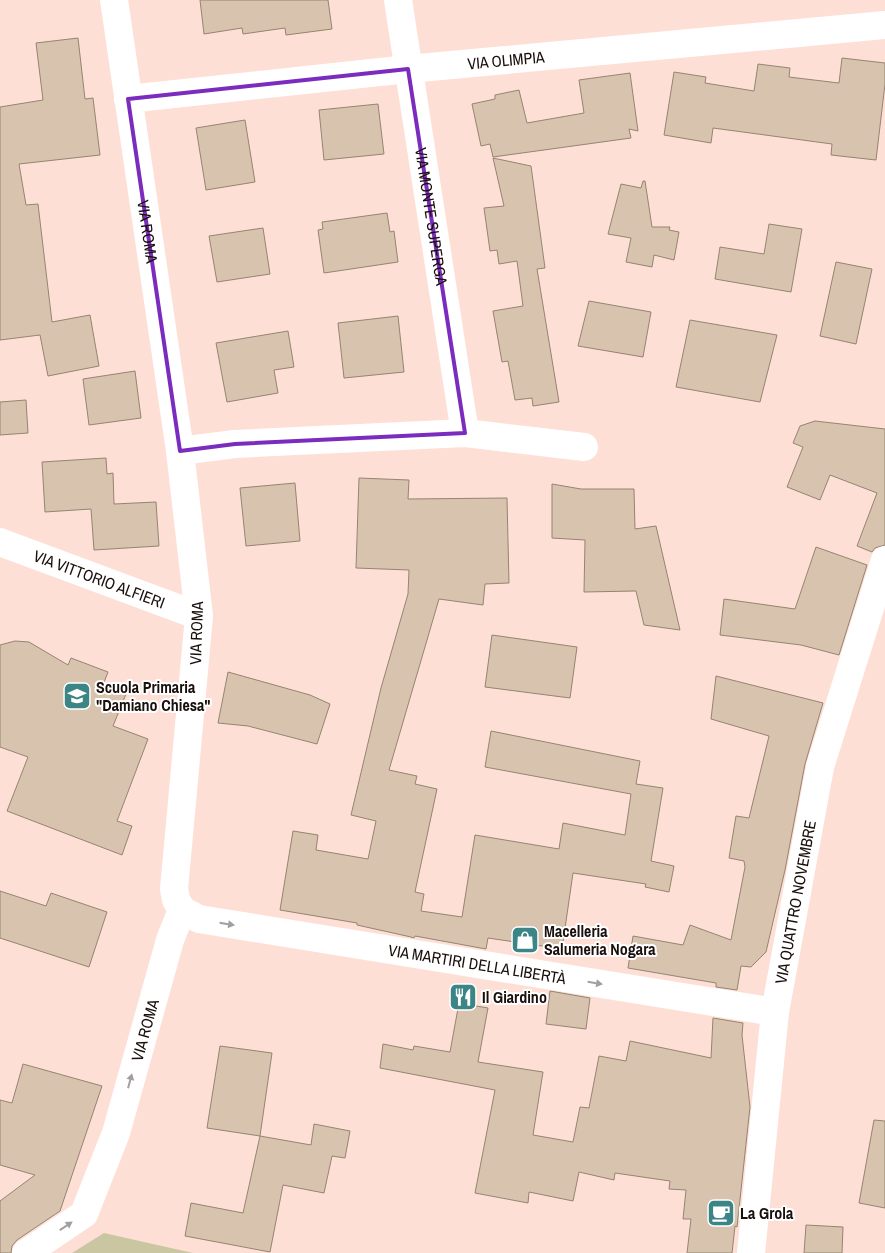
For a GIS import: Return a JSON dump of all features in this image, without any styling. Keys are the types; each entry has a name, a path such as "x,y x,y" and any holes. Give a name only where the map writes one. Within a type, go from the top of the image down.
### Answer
{"street":[{"name":"VIA ROMA","path":"26,1253 84,1214 116,1133 170,940 182,910 176,900 174,889 200,616 180,451 114,0"},
{"name":"VIA MONTE SUPERGA","path":"398,0 465,433"},
{"name":"VIA OLIMPIA","path":"128,99 408,69 885,25"},
{"path":"180,451 235,444 465,433 584,447"},
{"name":"VIA VITTORIO ALFIERI","path":"0,542 200,616"},
{"name":"VIA QUATTRO NOVEMBRE","path":"751,1253 775,1012 820,767 885,560"},
{"name":"VIA MARTIRI DELLA LIBERTÀ","path":"182,910 199,919 775,1012"}],"highlighted area":[{"path":"408,69 465,433 235,444 180,451 128,99"}],"shaded area":[{"path":"104,1233 193,1253 72,1253"}],"building":[{"path":"200,0 328,0 332,29 286,35 285,28 243,34 242,28 204,34"},
{"path":"78,38 85,99 93,98 100,155 19,164 26,205 38,204 52,322 90,315 99,366 48,376 40,335 0,340 0,107 43,100 36,43"},
{"path":"842,58 885,63 885,84 876,160 831,155 832,144 713,128 711,143 664,135 674,72 706,77 705,83 754,91 758,64 790,68 789,77 839,83"},
{"path":"630,73 638,131 629,129 631,138 493,157 490,144 481,146 472,104 495,99 495,95 519,90 527,123 584,113 579,80"},
{"path":"378,104 384,154 324,160 319,110"},
{"path":"245,120 255,182 206,190 196,128"},
{"path":"493,158 531,166 545,268 537,269 559,402 533,406 532,398 515,400 508,361 502,362 493,311 523,306 517,261 499,264 497,250 490,251 484,208 504,206"},
{"path":"643,181 645,181 652,227 670,227 669,230 679,232 674,260 654,255 652,267 626,262 631,238 608,234 621,184 641,188"},
{"path":"387,213 390,232 394,231 398,262 324,273 318,230 323,229 322,222"},
{"path":"769,224 802,229 791,292 715,279 720,247 764,254"},
{"path":"263,228 270,274 217,282 209,236"},
{"path":"836,262 872,269 856,344 820,336"},
{"path":"589,301 651,312 643,357 578,346"},
{"path":"398,316 404,372 344,378 338,323"},
{"path":"690,320 777,335 760,402 676,387"},
{"path":"288,331 294,367 274,370 278,393 227,402 216,343"},
{"path":"135,371 141,418 89,425 83,379"},
{"path":"26,400 28,433 0,435 0,402"},
{"path":"815,421 885,429 885,545 875,548 872,552 857,546 877,493 830,475 820,500 787,487 803,447 793,443 800,426"},
{"path":"106,458 107,474 113,473 114,504 156,502 159,546 94,550 91,509 45,512 42,462"},
{"path":"359,478 409,480 408,499 507,498 509,583 485,584 483,605 439,599 389,770 417,776 415,784 437,789 415,892 424,894 421,911 462,917 475,835 559,849 563,823 625,835 631,794 485,767 491,731 640,761 636,784 663,788 651,861 674,866 669,892 645,887 646,884 573,873 562,949 488,938 486,949 415,936 414,938 357,925 357,923 280,910 293,831 318,835 316,850 368,859 376,821 351,815 381,688 408,594 409,570 356,568"},
{"path":"295,483 300,541 246,546 240,488"},
{"path":"552,484 581,489 634,489 635,529 656,526 680,630 644,625 636,591 584,592 585,540 552,538"},
{"path":"816,547 867,565 839,655 801,645 720,635 724,599 795,609"},
{"path":"492,635 577,647 570,698 485,687"},
{"path":"15,641 29,642 68,665 71,658 108,672 103,685 126,694 113,726 148,739 117,821 132,826 122,855 7,811 28,757 0,747 0,645"},
{"path":"228,672 310,695 330,704 317,744 248,726 218,723"},
{"path":"716,676 823,703 805,764 785,870 766,952 751,967 741,966 737,990 716,987 716,983 628,968 633,936 683,945 690,925 731,940 745,867 744,861 729,858 736,816 749,818 769,736 711,719"},
{"path":"0,891 46,906 51,893 107,912 89,967 0,938"},
{"path":"550,991 590,998 586,1029 546,1024"},
{"path":"459,1003 488,1008 478,1062 543,1072 533,1135 573,1142 580,1107 589,1108 599,1056 626,1061 630,1041 711,1058 713,1018 743,1023 742,1035 750,1107 737,1227 735,1226 732,1253 687,1253 691,1219 683,1219 686,1190 669,1189 670,1181 615,1173 614,1180 579,1172 573,1201 529,1192 528,1203 475,1193 495,1090 380,1068 383,1044 413,1050 414,1046 450,1052"},
{"path":"220,1046 272,1053 260,1136 207,1128"},
{"path":"23,1064 102,1086 60,1211 17,1240 12,1246 11,1253 0,1253 0,1201 35,1175 0,1165 0,1100 12,1103"},
{"path":"874,1120 885,1121 885,1208 859,1203"},
{"path":"314,1124 350,1131 345,1158 332,1156 324,1193 283,1185 270,1252 185,1236 191,1203 243,1213 260,1136 311,1145"},
{"path":"806,1225 843,1227 842,1253 804,1253"}],"place":[{"name":"Scuola Primaria \"Damiano Chiesa\"","path":"77,696"},
{"name":"Macelleria Salumeria Nogara","path":"525,940"},
{"name":"Il Giardino","path":"463,997"},
{"name":"La Grola","path":"721,1213"}]}
